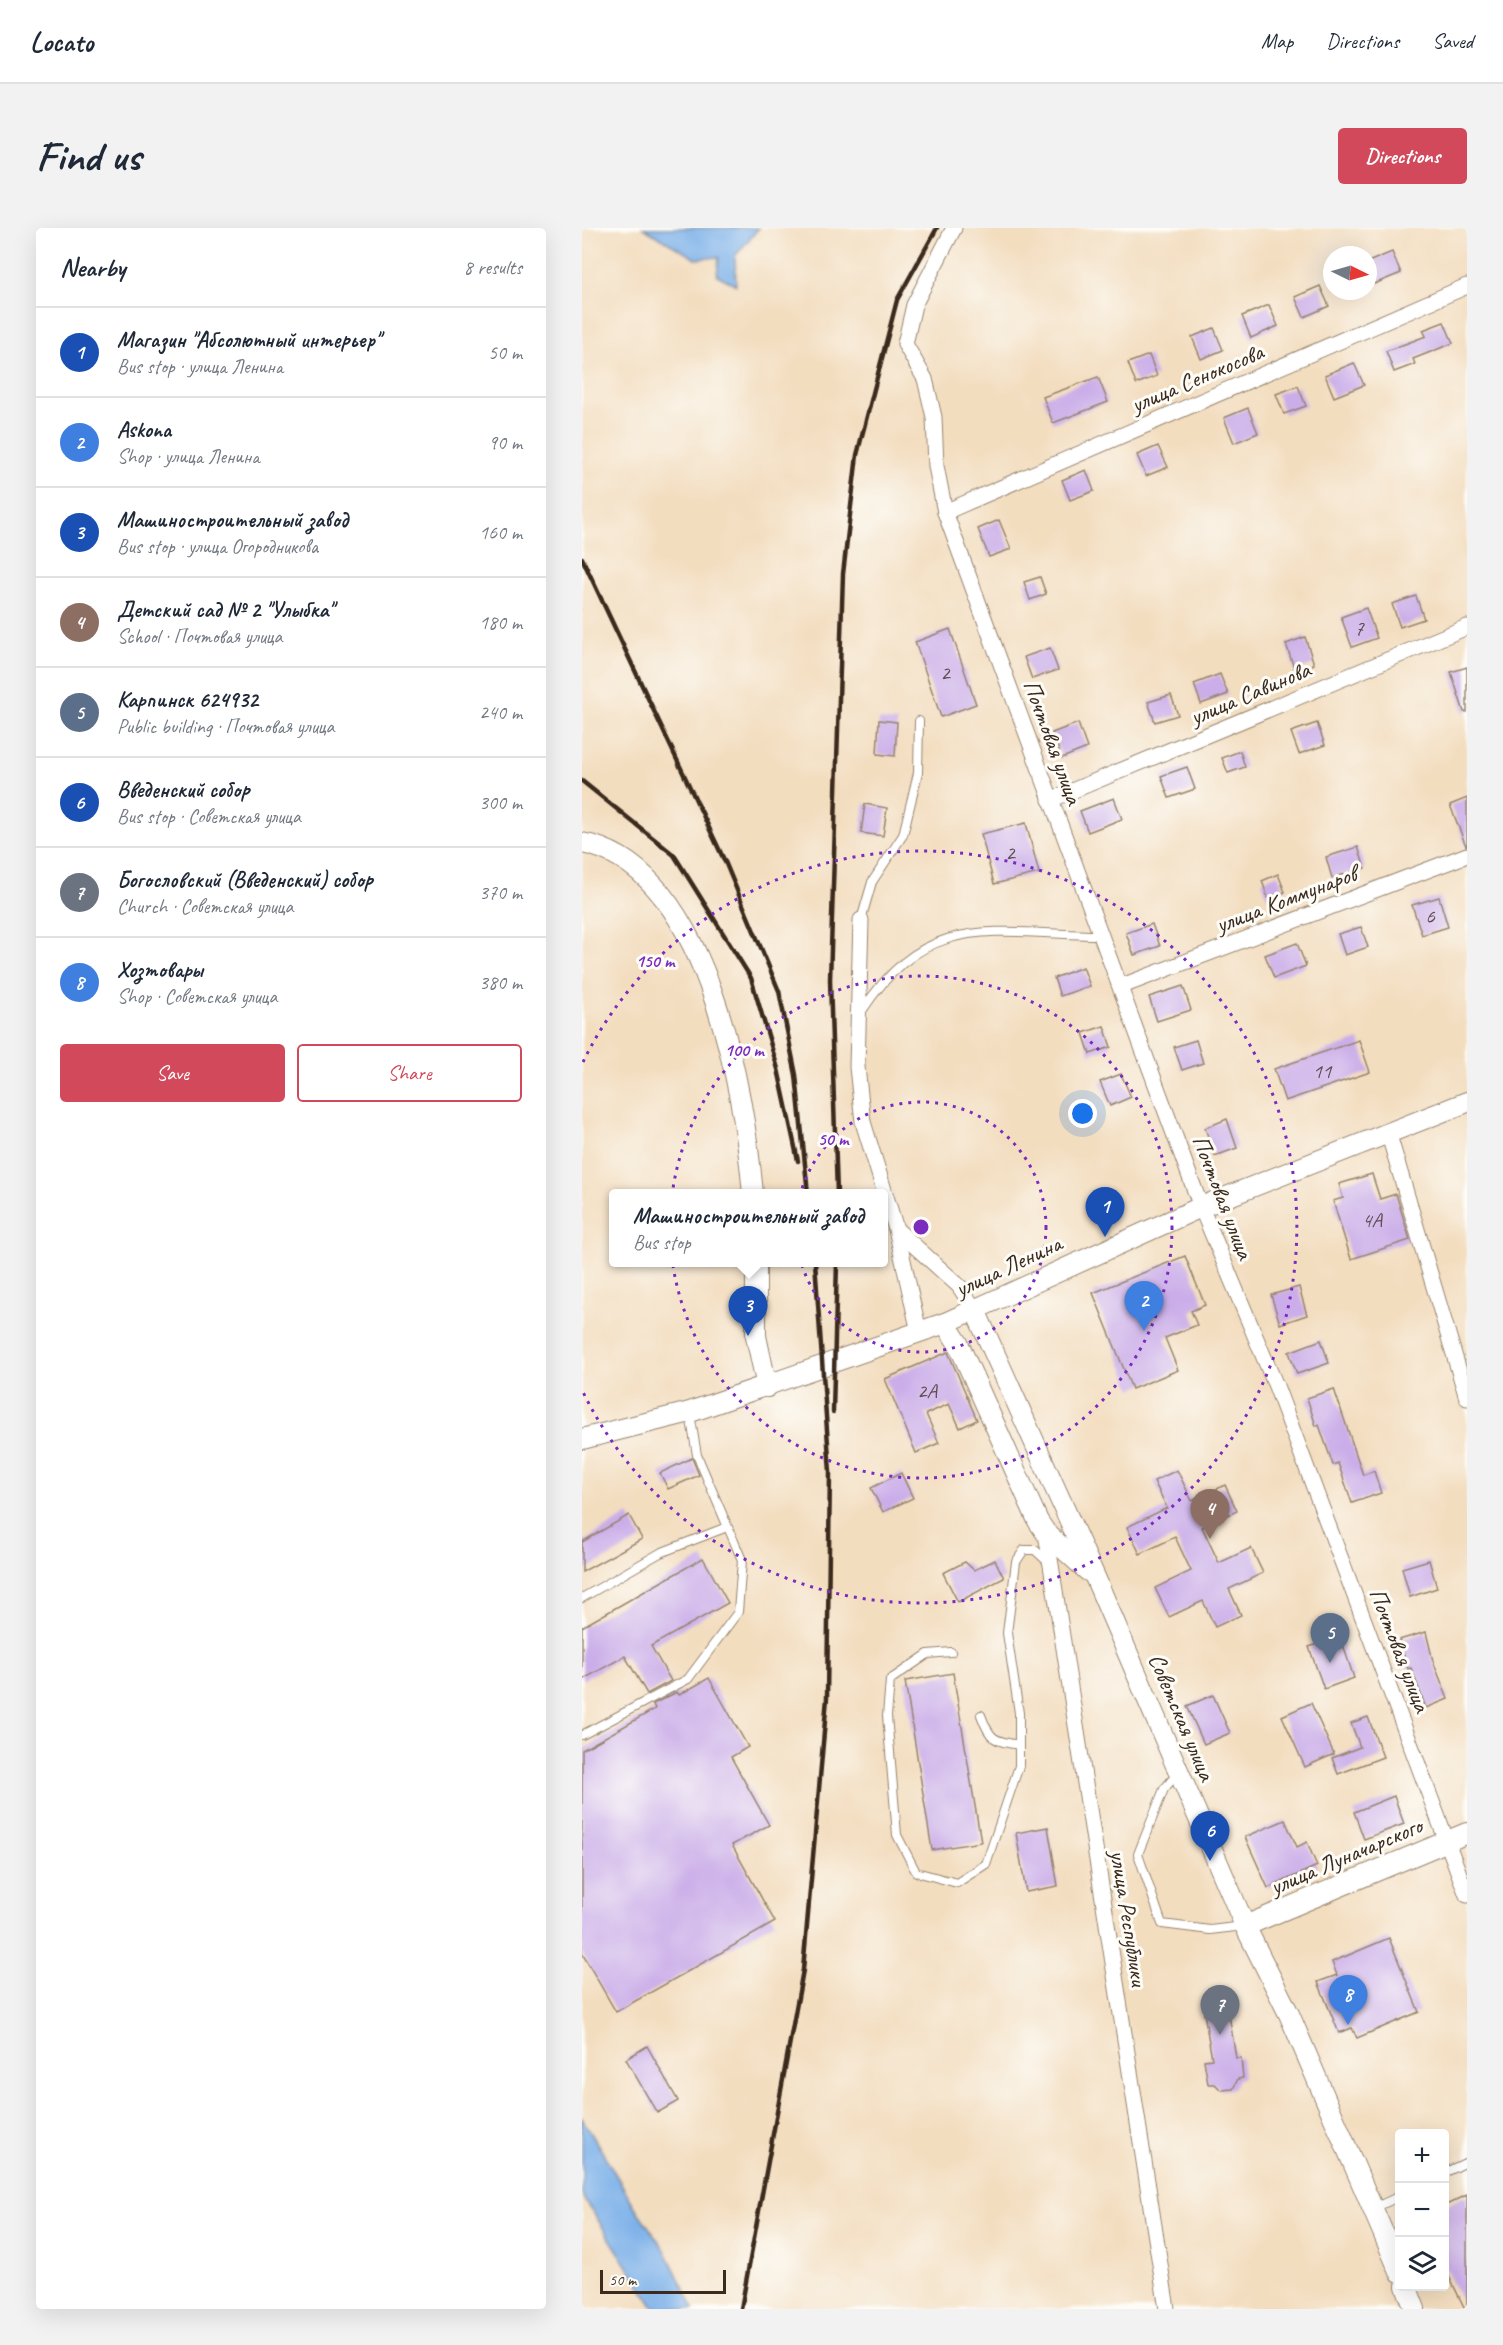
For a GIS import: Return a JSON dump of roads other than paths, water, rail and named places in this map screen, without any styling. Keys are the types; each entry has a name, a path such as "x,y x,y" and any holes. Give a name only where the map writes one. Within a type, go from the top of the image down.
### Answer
{"street":[{"name":"Почтовая улица","path":"954,228 914,305 905,344 926,380 934,417 936,466 945,512 1050,800 1122,986 1201,1207 1276,1386 1467,1895"},
{"name":"улица Сенокосова","path":"945,512 1467,286"},
{"name":"улица Савинова","path":"1050,800 1467,627"},
{"path":"582,843 620,857 651,882 672,911 701,964 727,1032 736,1071 749,1150 753,1189"},
{"name":"улица Коммунаров","path":"1122,986 1467,855"},
{"path":"861,920 857,1067 863,1122 884,1189"},
{"name":"улица Ленина","path":"582,1439 690,1412 766,1388 945,1323 1201,1207 1467,1102"},
{"path":"1388,1132 1467,1398"},
{"path":"888,1203 919,1332"},
{"path":"896,1229 959,1287 975,1310"},
{"path":"756,1267 756,1336 766,1388"},
{"name":"Советская улица","path":"975,1310 1095,1577 1245,1926 1289,2014 1395,2261"},
{"name":"Советская улица","path":"945,1323 1046,1533 1095,1577"},
{"name":"улица Республики","path":"1046,1533 1167,2309"},
{"name":"улица Луначарского","path":"1245,1926 1467,1833"},
{"path":"1408,2291 1415,2309"}],"lane":[{"path":"861,920 872,882 903,835 918,773 919,721"},
{"path":"858,1018 880,983 917,951 949,937 996,930 1102,935"},
{"path":"582,1735 688,1679 738,1612 742,1560 697,1455 690,1412"},
{"path":"582,1598 660,1553 727,1527"},
{"path":"951,1652 928,1654 890,1680 887,1716 897,1835 915,1872 957,1883 986,1864 1019,1766 1019,1713 1007,1633 1016,1562 1024,1550 1035,1550 1051,1565"},
{"path":"981,1715 987,1731 997,1742 1019,1745"},
{"path":"1178,1773 1164,1789 1138,1854 1162,1924 1210,1930 1245,1926"},
{"path":"1449,2171 1467,2162"},
{"path":"1372,2209 1395,2198"}],"water":[{"path":"643,228 759,228 735,256 736,285 717,275 719,257 696,259"},
{"path":"582,2118 638,2212 665,2250 694,2309 655,2309 582,2195"}],"railway":[{"path":"837,1189 830,980 843,574 857,455 897,300 937,228"},
{"path":"582,558 726,864 779,991 796,1075 807,1189"},
{"path":"582,781 674,855 751,978 778,1069 798,1161"},
{"path":"741,2309 803,1970 827,1698 830,1472 815,1267"},
{"path":"833,1412 837,1267"}],"place":[{"name":"Магазин \"Абсолютный интерьер\"","path":"1105,1237"},
{"name":"Askona","path":"1144,1331"},
{"name":"Машиностроительный завод","path":"748,1336"},
{"name":"Детский сад № 2 \"Улыбка\"","path":"1210,1539"},
{"name":"Карпинск 624932","path":"1330,1663"},
{"name":"Введенский собор","path":"1210,1861"},
{"name":"Хозтовары","path":"1348,2025"},
{"name":"Богословский (Введенский) собор","path":"1220,2035"}]}
